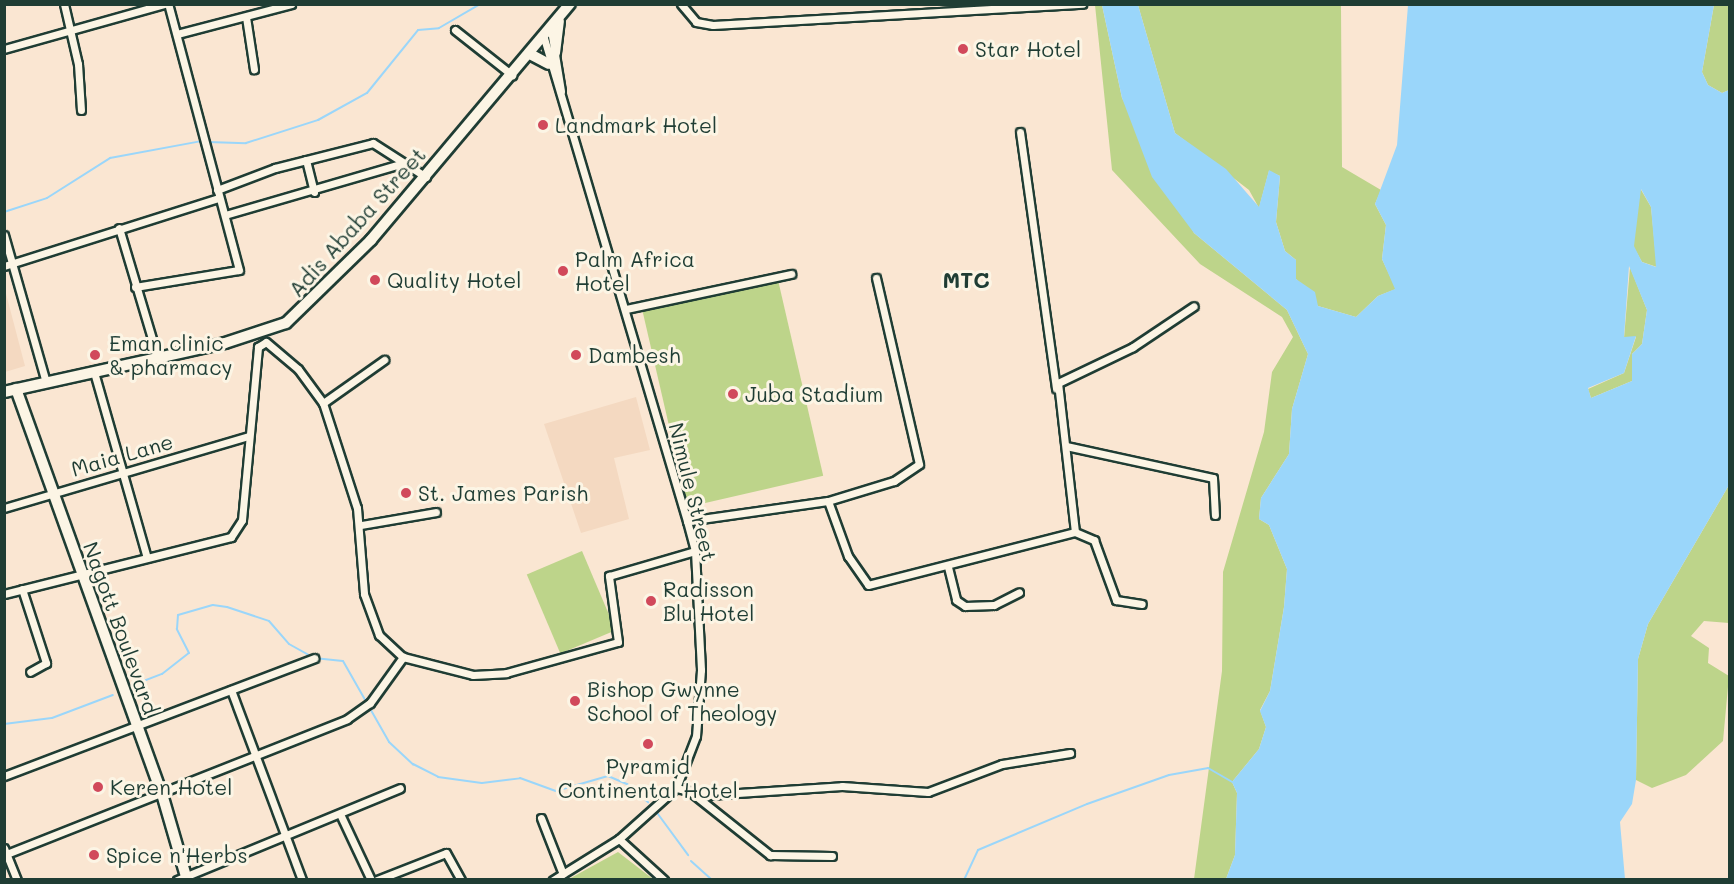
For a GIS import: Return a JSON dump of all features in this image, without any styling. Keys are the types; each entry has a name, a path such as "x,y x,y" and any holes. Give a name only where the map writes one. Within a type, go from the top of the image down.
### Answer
{"street":[{"path":"64,4 72,32 81,110"},
{"path":"4,49 72,32 166,4 177,34 239,270 135,287"},
{"path":"177,34 291,4"},
{"path":"681,4 696,22 713,25 1082,4"},
{"path":"555,53 564,9"},
{"name":"Adis Ababa Street","path":"10,391 158,359 257,333 303,311 426,177 547,34 564,9"},
{"path":"246,16 254,69"},
{"path":"454,30 512,75"},
{"name":"Nimule Street","path":"547,34 555,53 560,96"},
{"name":"Nimule Street","path":"547,34 549,63 626,309 695,551 700,701 691,759 676,788 620,839 553,879"},
{"path":"530,54 549,63"},
{"path":"1020,132 1066,446 1075,532"},
{"path":"4,266 218,194 306,160 373,143 401,164 426,177"},
{"path":"306,160 314,192"},
{"path":"225,215 314,192 401,164"},
{"path":"120,228 135,287 158,359"},
{"path":"4,235 46,382"},
{"path":"626,309 791,274"},
{"path":"687,521 828,501 903,477 921,459 876,278"},
{"path":"1056,387 1133,347 1194,306"},
{"path":"4,594 79,572 147,558 236,532 243,520 258,346 257,333"},
{"path":"258,346 266,342 298,369 323,403 361,525 364,594 379,635 404,657 473,675 506,674 618,642 609,576 695,551"},
{"path":"323,403 384,360"},
{"path":"94,372 119,473 147,558"},
{"name":"Nagott Boulevard","path":"10,391 52,493 135,726 162,794 183,879"},
{"name":"Maia Lane","path":"4,508 249,436"},
{"path":"1066,446 1165,471 1209,476 1217,486 1215,515"},
{"path":"828,501 864,584 948,567 1075,532 1094,540 1114,598 1142,604"},
{"path":"361,525 436,512"},
{"path":"948,567 956,600 965,606 994,605 1019,592"},
{"path":"21,589 46,663 30,672"},
{"path":"17,879 5,852 162,794 362,709 404,657"},
{"path":"4,776 314,658"},
{"path":"231,690 302,879"},
{"path":"676,788 708,795 842,786 928,792 1002,764 1070,753"},
{"path":"183,879 400,788"},
{"path":"691,791 770,855 832,856"},
{"path":"340,814 371,879"},
{"path":"541,818 563,874"},
{"path":"620,839 664,879"},
{"path":"377,879 446,853 461,879"}],"shaded area":[{"path":"4,286 25,366 5,372 4,372"},
{"path":"636,397 650,450 614,458 629,519 581,533 544,424"}],"green space":[{"path":"1095,5 1102,5 1122,98 1194,233 1287,310 1308,354 1292,409 1289,454 1261,498 1259,519 1269,525 1287,569 1284,607 1270,691 1260,710 1266,727 1259,749 1232,782 1237,793 1235,855 1226,879 1194,879 1222,671 1223,572 1264,432 1272,372 1293,337 1282,317 1200,264 1112,170"},
{"path":"1138,5 1341,5 1342,167 1381,190 1375,204 1386,225 1382,259 1396,289 1378,296 1356,317 1318,306 1296,279 1296,260 1285,251 1276,222 1280,176 1269,171 1259,208 1249,190 1175,133"},
{"path":"1714,5 1729,5 1729,90 1722,93 1708,85 1702,72"},
{"path":"1640,188 1651,207 1657,267 1642,262 1633,246"},
{"path":"1630,267 1647,310 1642,344 1632,354 1632,381 1591,398 1588,389 1624,373 1636,337 1624,338"},
{"name":"Juba Stadium","path":"778,280 823,476 688,507 643,311"},
{"path":"1729,485 1729,623 1704,621 1691,636 1709,648 1708,663 1729,676 1723,741 1686,775 1652,788 1636,780 1638,659 1648,624"},
{"path":"582,551 616,630 560,654 527,574"},
{"path":"618,852 653,879 569,879"}],"water":[{"path":"1102,5 1138,5 1175,133 1226,169 1259,207 1269,170 1280,176 1276,222 1285,251 1296,260 1296,279 1315,292 1318,306 1356,317 1378,296 1395,289 1382,259 1386,225 1375,204 1397,145 1408,5 1714,5 1702,72 1708,85 1722,93 1729,90 1729,485 1648,624 1638,659 1636,780 1632,804 1620,822 1625,879 1226,879 1235,855 1237,793 1232,782 1259,749 1266,727 1260,711 1270,691 1284,607 1287,569 1269,525 1259,519 1261,498 1289,454 1292,409 1308,354 1287,310 1194,233 1152,177 1122,98","holes":["1641,189 1651,207 1656,267 1642,262 1634,246","1629,266 1647,310 1642,344 1632,354 1632,381 1591,398 1588,388 1624,373 1636,336 1624,337"]}],"waterway":[{"path":"208,142 246,143 318,120 367,93 418,30 439,28 480,4"},
{"path":"4,212 47,198 110,158 202,141"},
{"path":"133,685 162,674 189,653 177,629 178,615 213,605 227,607 269,621 289,644 314,658 343,661 389,742 413,764 438,777 482,783 520,778 556,791 608,776 627,784 648,802"},
{"path":"4,724 52,718 113,695"},
{"path":"964,880 978,850 1087,804 1169,775 1208,768 1232,782"},
{"path":"655,810 688,855"},
{"path":"691,861 712,880"}],"place":[{"name":"Star Hotel","path":"963,49"},
{"name":"Landmark Hotel","path":"543,125"},
{"name":"Palm Africa Hotel","path":"563,271"},
{"name":"Quality Hotel","path":"375,280"},
{"name":"Eman clinic & pharmacy","path":"95,355"},
{"name":"Dambesh","path":"576,355"},
{"name":"Juba Stadium","path":"733,394"},
{"name":"St. James Parish","path":"406,493"},
{"name":"Radisson Blu Hotel","path":"651,601"},
{"name":"Bishop Gwynne School of Theology","path":"575,701"},
{"name":"Pyramid Continental Hotel","path":"648,744"},
{"name":"Keren Hotel","path":"98,787"},
{"name":"Spice n'Herbs","path":"94,855"}],"district":[{"name":"MTC","path":"966,280"}]}
